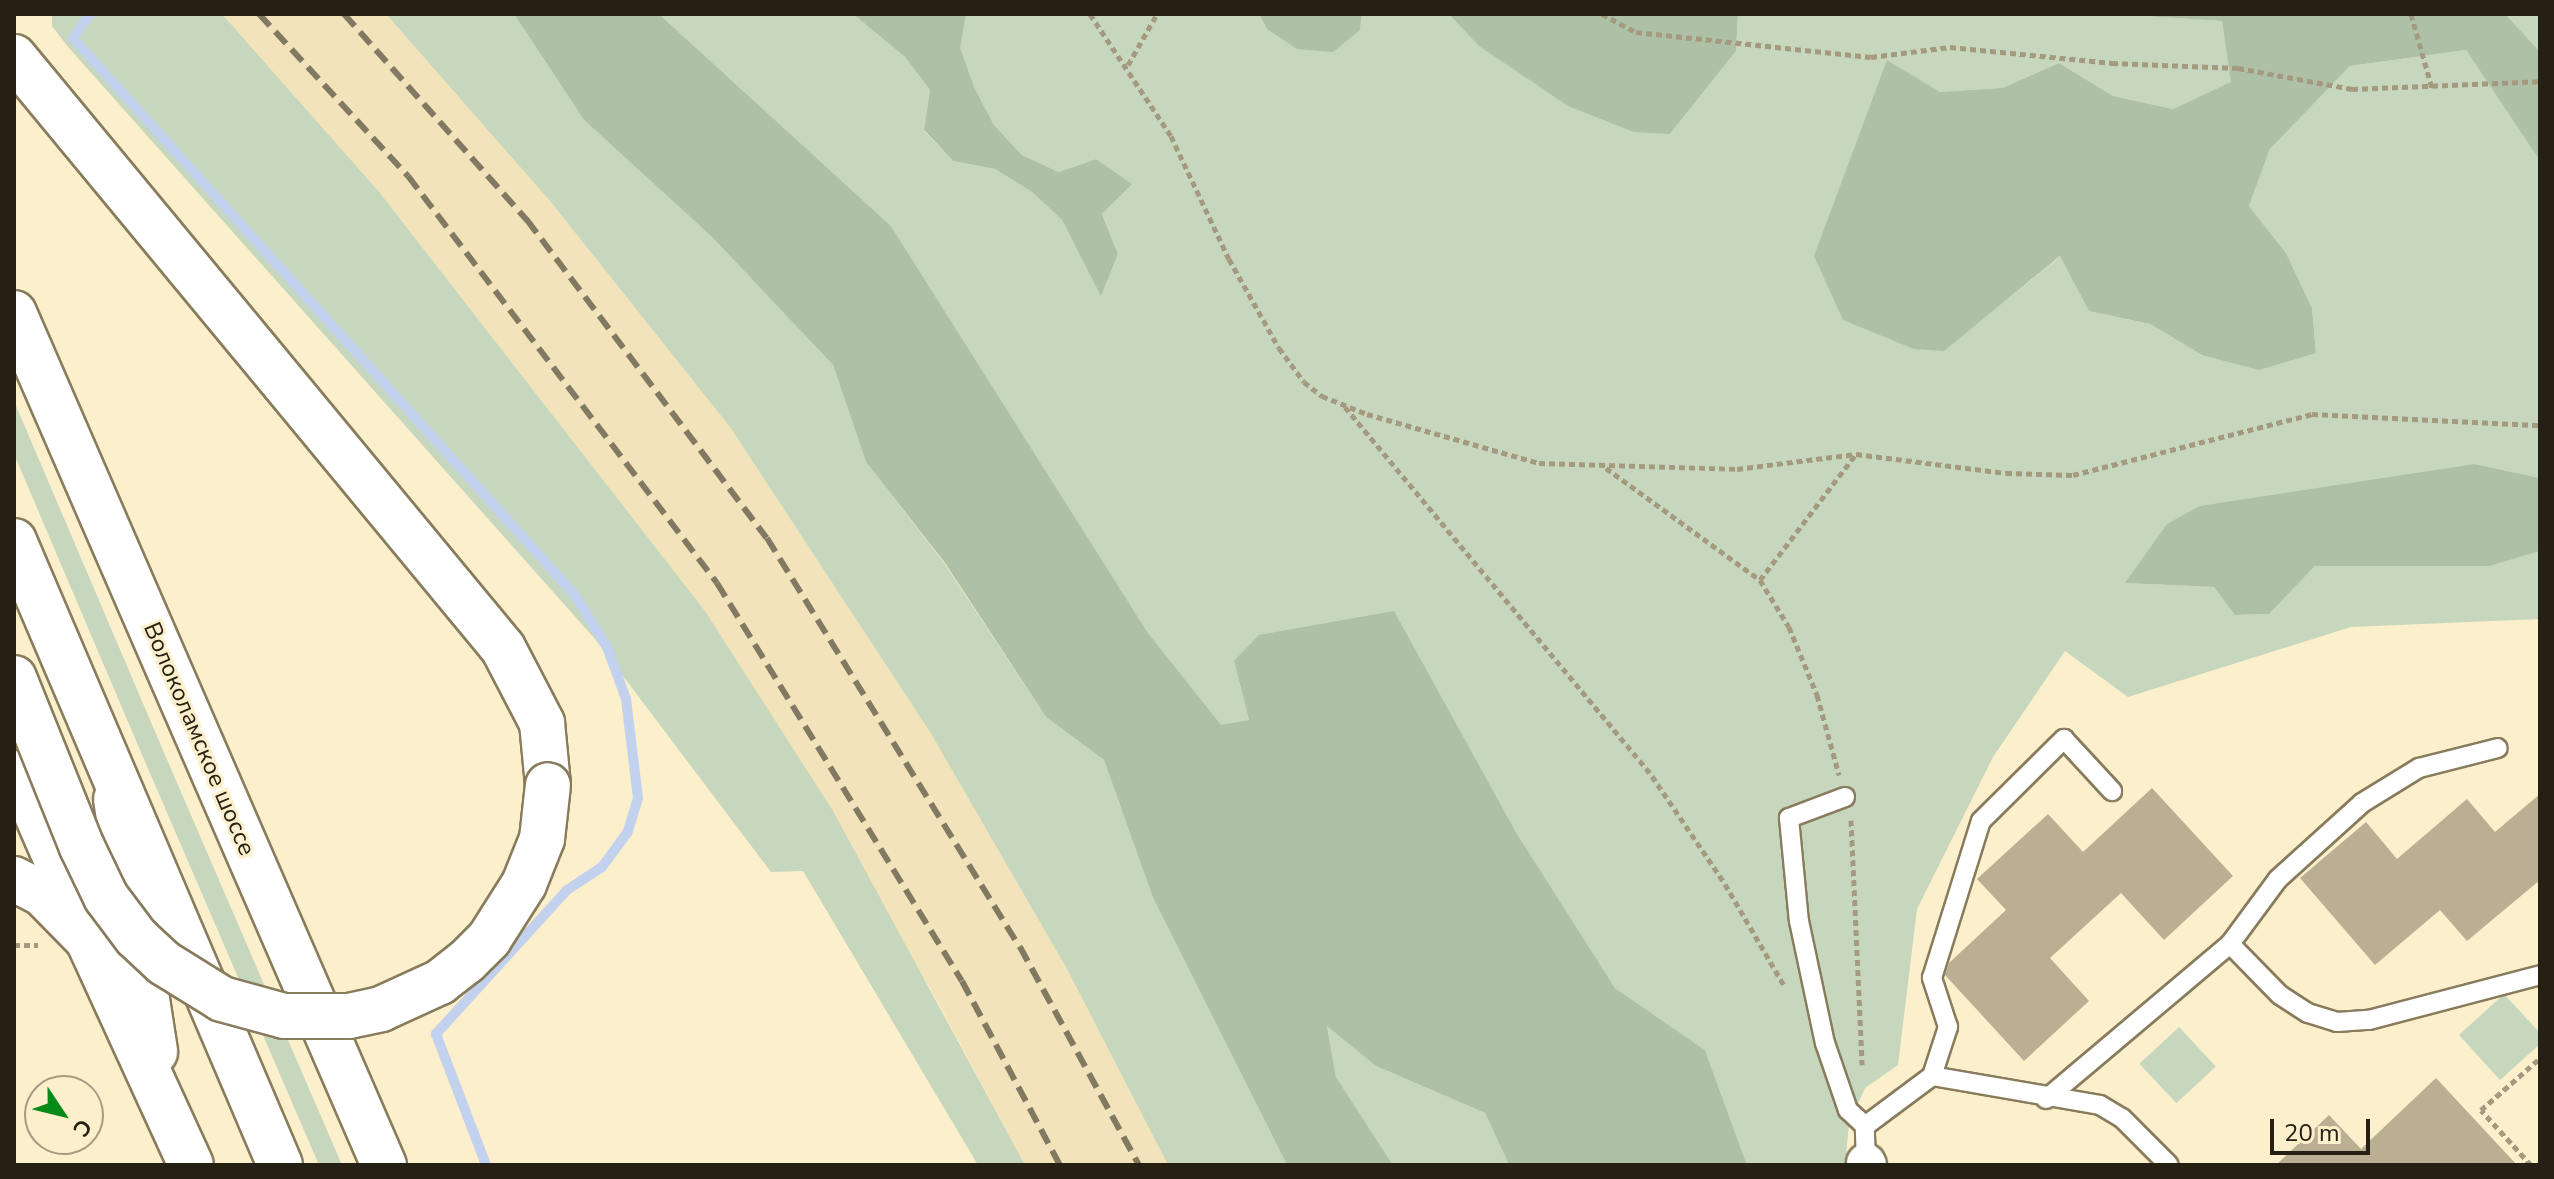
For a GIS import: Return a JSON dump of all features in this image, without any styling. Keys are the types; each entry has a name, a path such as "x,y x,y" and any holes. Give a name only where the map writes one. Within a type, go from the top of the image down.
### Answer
{"main road":[{"path":"14,57 503,648 542,723 548,785 542,839 524,884 489,939 466,962 421,993 381,1009 317,1019 273,1014 222,999 193,983 136,937 106,897 82,847 14,678"},
{"name":"Волоколамское шоссе","path":"14,313 384,1165"},
{"path":"14,541 280,1165"},
{"path":"112,771 163,1105"},
{"path":"14,879 42,893 88,940 191,1165"}],"street":[{"path":"14,770 88,940"}],"lane":[{"path":"1865,1126 1932,1076 1948,1027 1932,978 1981,821 2064,739 2112,791"},
{"path":"2046,1099 2230,944 2287,870 2362,803 2419,768 2498,748"},
{"path":"1845,797 1789,818 1799,921 1825,1043 1848,1110 1865,1126 1867,1164"},
{"path":"2230,944 2280,995 2308,1013 2337,1022 2369,1020 2540,975"},
{"path":"1932,1076 2046,1099 2100,1105 2122,1118 2169,1165"}],"path":[{"path":"1090,14 1128,65 1171,136 1279,348 1304,382 1344,406 1539,463 1605,468 1737,469 1856,454 2006,473 2073,475 2312,414 2540,425"},
{"path":"1128,65 1157,14"},
{"path":"1602,14 1636,32 1871,57 1950,47 2112,63 2238,68 2352,89 2432,88 2540,81"},
{"path":"2411,14 2432,88"},
{"path":"1344,406 1652,776 1790,994"},
{"path":"1760,580 1856,454"},
{"path":"1605,468 1760,580 1789,627 1817,695 1851,815 1865,1126"},
{"path":"2531,1165 2481,1110 2540,1058"}],"shaded area":[{"path":"222,14 386,14 550,201 730,427 930,732 1067,969 1168,1165 1025,1165 933,993 705,611 384,198"}],"green space":[{"path":"52,14 222,14 380,193 705,611 833,811 1025,1165 978,1165 803,871 771,872 595,639 69,48 52,26"},
{"path":"386,14 514,14 584,120 712,237 833,365 866,462 944,563 1046,717 1104,760 1153,898 1287,1165 1168,1165 1067,969 930,732 730,427 550,201"},
{"path":"514,14 659,14 891,226 1148,633 1221,725 1249,720 1234,661 1259,635 1394,611 1514,829 1615,988 1705,1050 1747,1165 1509,1165 1485,1113 1376,1066 1327,1026 1336,1077 1393,1165 1287,1165 1153,898 1104,760 1046,717 945,563 866,462 833,365 712,237 584,120"},
{"path":"659,14 853,14 905,57 930,90 924,131 953,161 995,169 1032,192 1062,220 1101,295 1118,254 1102,214 1131,184 1096,159 1059,172 1022,155 994,125 974,87 959,48 966,14 1259,14 1267,29 1360,30 1362,14 1449,14 1670,134 1736,51 1738,14 2111,14 2222,21 2232,82 2173,109 2113,96 2059,63 2002,88 1940,92 1887,61 1867,118 1944,350 2061,256 2089,311 2150,324 2202,355 2316,352 2312,308 2286,253 2249,206 2270,149 2350,66 2466,50 2540,161 2540,478 2475,464 2126,583 2214,587 2236,615 2269,614 2315,566 2490,566 2540,551 2540,619 2351,627 2128,697 2065,651 1993,757 1917,909 1898,1065 1865,1088 1849,1124 1845,1165 1747,1165 1705,1050 1615,988 1514,829 1234,661 1249,720 1221,726 1148,633 891,226"},
{"path":"853,14 966,14 960,48 974,87 994,125 1022,155 1059,172 1096,159 1132,184 1102,214 1118,254 1101,296 1062,220 1032,192 995,169 953,161 924,130 930,90 905,57"},
{"path":"1259,14 1362,14 1360,30 1333,52 1297,49 1267,29"},
{"path":"1449,14 1738,14 1736,51 1670,134 1634,132 1568,106 1479,46"},
{"path":"2111,14 2505,14 2540,52 2540,161 2466,50 2350,66 2270,149 2249,206 2286,253 2312,308 2316,353 2259,370 2202,355 2150,324 2089,311 2060,256 1944,351 1914,349 1843,320 1814,256 1887,60 1940,92 2002,88 2059,63 2113,96 2173,109 2231,82 2222,21"},
{"path":"2505,14 2540,14 2540,52 2539,52"},
{"path":"14,401 342,1165 319,1165 143,757 14,454"},
{"path":"2475,464 2540,478 2540,551 2490,566 2315,566 2269,614 2235,615 2214,587 2125,583 2167,524 2200,506"},
{"path":"2504,994 2540,1033 2540,1044 2500,1080 2459,1035"},
{"path":"1327,1025 1376,1066 1485,1113 1509,1165 1393,1165 1336,1077"},
{"path":"2179,1027 2216,1066 2176,1103 2140,1064"}],"building":[{"path":"2152,788 2233,876 2164,940 2121,893 2050,958 2089,1001 2024,1061 1945,975 1949,963 2006,910 1977,879 2048,814 2083,852"},
{"path":"2540,794 2540,880 2467,941 2440,910 2375,965 2300,878 2366,822 2397,859 2467,799 2495,832"},
{"path":"2436,1078 2517,1165 2276,1165 2329,1115 2361,1149"}],"waterway":[{"path":"90,14 73,38 574,594 607,647 626,699 638,798 627,833 602,867 567,890 436,1034 486,1165"}],"railway":[{"path":"259,14 408,176 717,583 962,981 1060,1165"},
{"path":"344,14 527,220 767,538 1020,947 1139,1165"}]}
